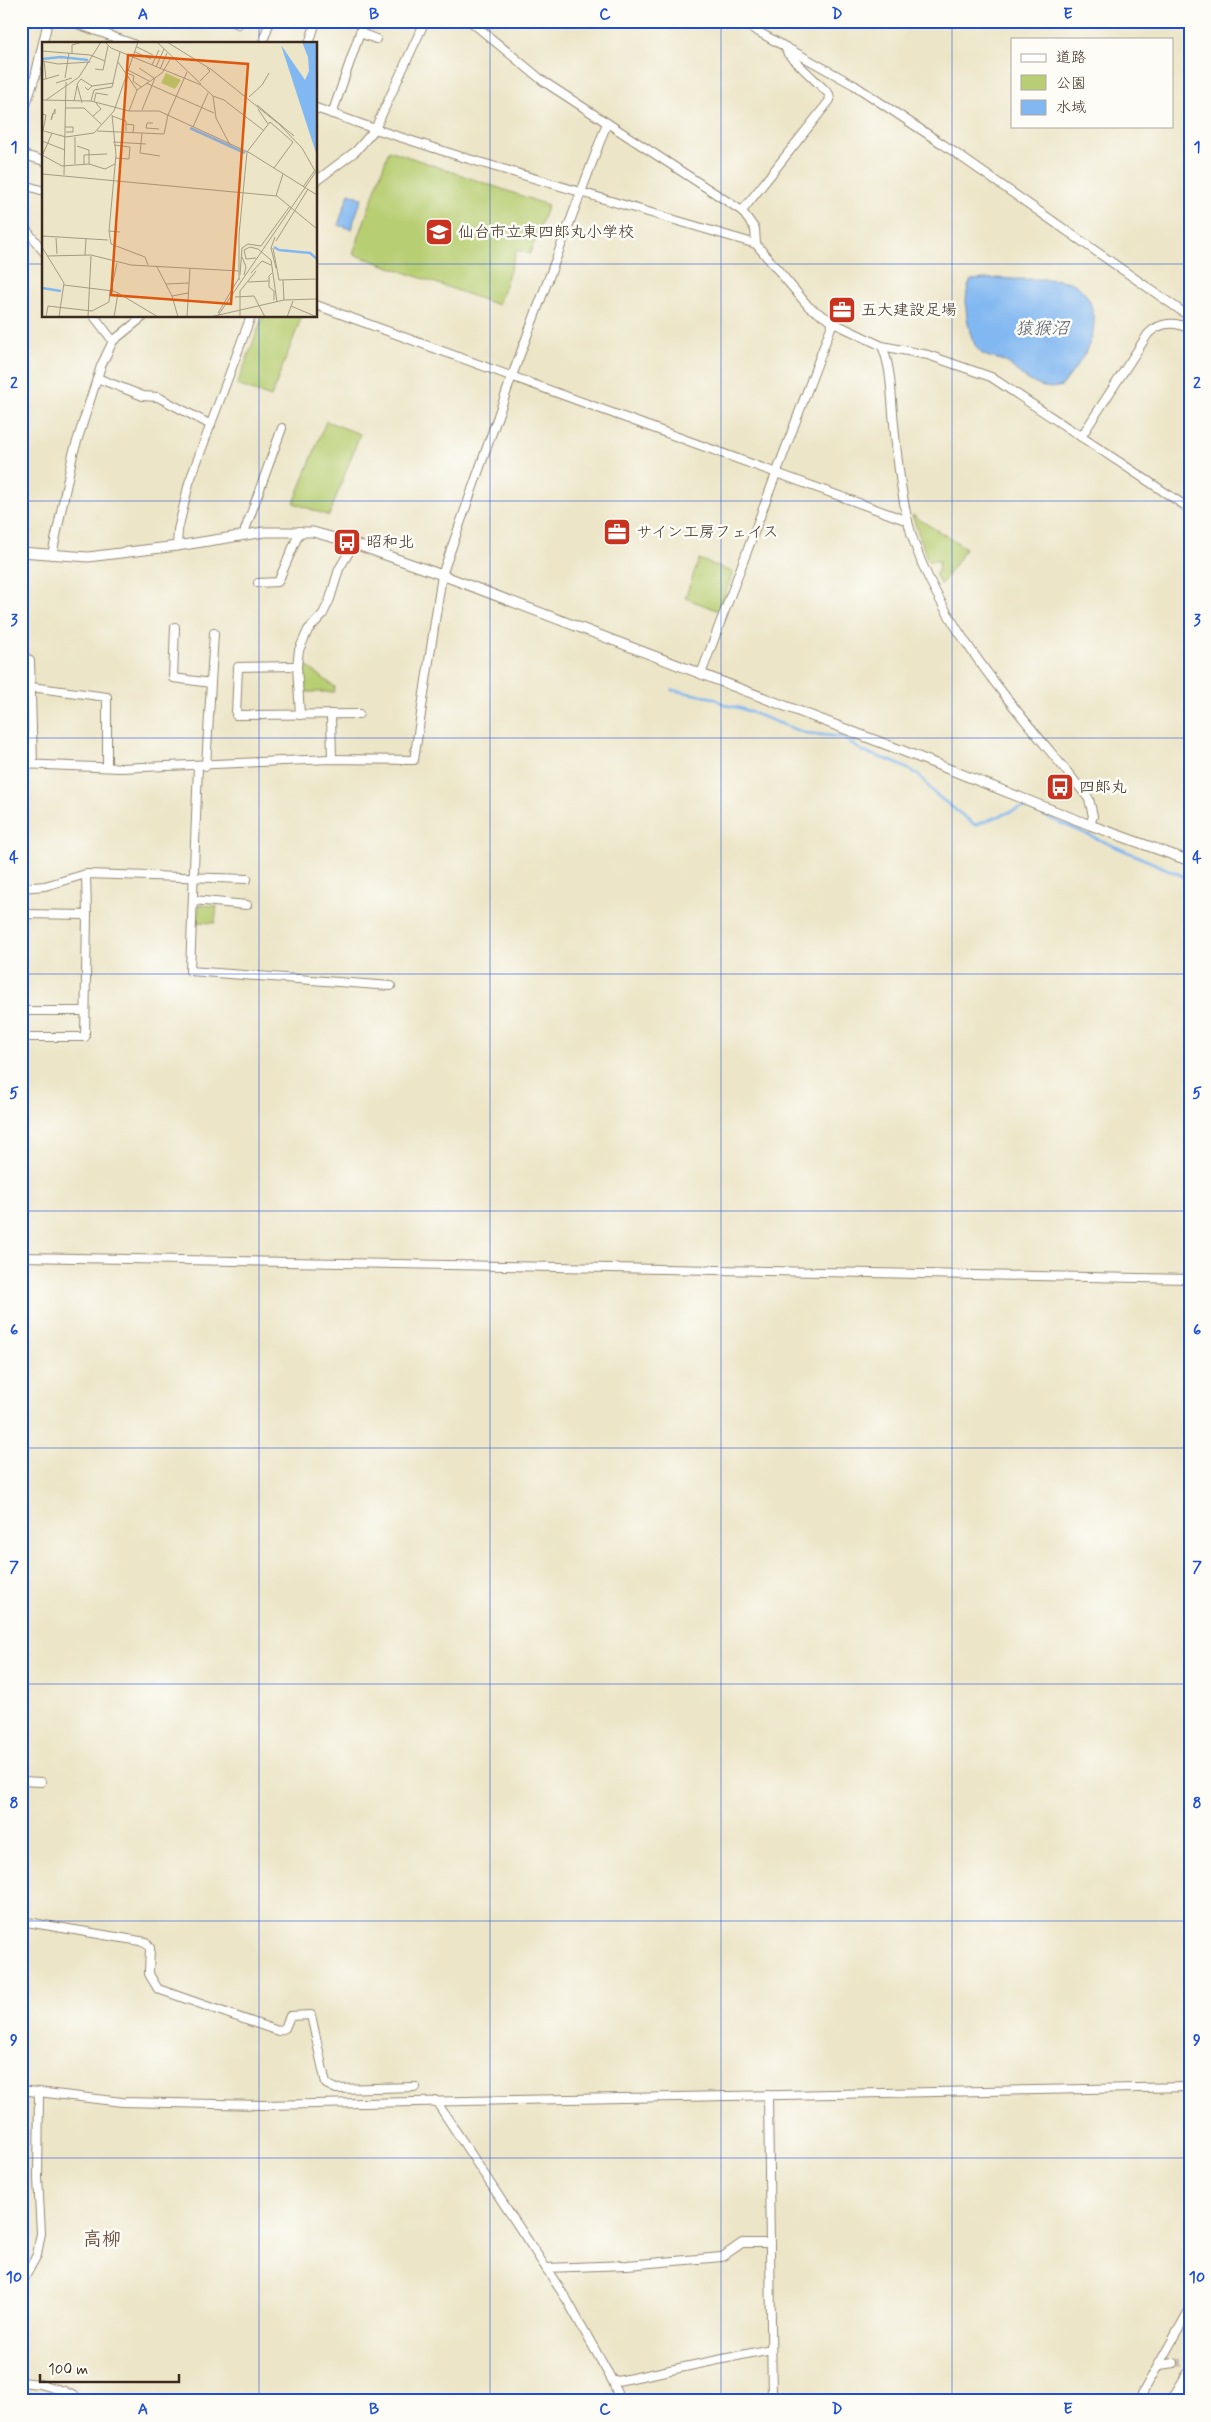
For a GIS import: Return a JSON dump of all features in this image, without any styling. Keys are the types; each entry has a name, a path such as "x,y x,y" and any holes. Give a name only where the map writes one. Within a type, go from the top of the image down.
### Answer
{"highway":[{"path":"1174,2401 1190,2375"}],"street":[{"path":"43,42 48,21"},
{"path":"69,21 128,42"},
{"path":"263,42 270,21"},
{"path":"310,42 316,21"},
{"path":"332,114 364,21"},
{"path":"318,180 356,151 375,130 425,21"},
{"path":"739,21 854,85 944,145 1190,317"},
{"path":"471,22 543,81 742,211 755,229 756,244"},
{"path":"360,33 376,39"},
{"path":"21,120 35,77 42,47"},
{"path":"742,211 830,100 829,94 788,54 786,47"},
{"path":"35,77 42,79"},
{"path":"318,109 375,130 756,244 809,307 833,322 882,346 928,355 991,377 1190,509"},
{"path":"21,764 202,766 332,759 414,760 442,575 512,376 607,123"},
{"path":"21,154 42,160"},
{"path":"21,184 42,190"},
{"path":"21,223 42,249"},
{"path":"318,306 908,522"},
{"path":"96,318 113,341"},
{"path":"52,555 73,454 97,378 113,341 142,318"},
{"path":"176,546 189,483 249,318"},
{"path":"701,674 833,322"},
{"path":"1081,437 1155,326 1162,323 1172,324 1190,330"},
{"path":"882,346 889,373 895,432 908,522 924,568 957,628 1016,708 1090,799 1093,816 1090,826"},
{"path":"97,378 143,396 158,397 210,425"},
{"path":"245,535 245,530 282,428"},
{"path":"21,552 88,557 245,535 300,531 313,532 354,544 442,575 1090,826 1190,861"},
{"path":"258,582 278,582 300,531"},
{"path":"300,715 296,666 299,650 308,630 323,614 339,569 354,544"},
{"path":"175,627 173,678 211,683"},
{"path":"214,633 194,876 190,971 391,986"},
{"path":"21,654 30,661 33,763"},
{"path":"296,666 238,667 236,715 358,714"},
{"path":"31,687 107,697 108,766"},
{"path":"331,714 332,759"},
{"path":"21,1037 85,1037 86,874"},
{"path":"21,888 45,886 86,874 247,879"},
{"path":"193,900 247,905"},
{"path":"21,914 87,915"},
{"path":"21,1011 86,1011"},
{"path":"21,1257 1190,1279"},
{"path":"21,1781 41,1782"},
{"path":"21,1921 146,1942 150,1948 149,1974 158,1989 278,2031 285,2028 290,2016 311,2015 326,2084 329,2087 416,2087"},
{"path":"21,2090 122,2102 181,2105 1190,2088"},
{"path":"21,2284 38,2255 41,2233 38,2178 39,2093"},
{"path":"768,2095 772,2401"},
{"path":"436,2101 567,2300 613,2382 620,2401"},
{"path":"546,2268 627,2265 722,2257 742,2243 770,2243"},
{"path":"1138,2401 1190,2309"},
{"path":"613,2382 771,2349"},
{"path":"1160,2365 1174,2363"},
{"path":"21,2382 40,2384 64,2391 84,2401"},
{"path":"64,2391 64,2401"}],"green space":[{"path":"389,150 548,205 530,254 517,250 498,305 353,254"},
{"path":"262,318 301,318 271,397 237,385"},
{"path":"326,421 360,434 329,516 294,503"},
{"path":"912,515 966,548 941,585 935,574 938,572 939,561 928,561"},
{"path":"699,559 733,572 719,611 685,598"},
{"path":"304,664 335,687 334,692 305,692"},
{"path":"199,905 217,906 215,923 197,922"}],"water":[{"path":"349,193 362,198 351,229 338,225"},
{"name":"猿猴沼","path":"1001,278 1066,281 1076,285 1087,296 1093,312 1094,324 1089,346 1062,386 1054,388 1033,383 1009,364 984,355 976,347 967,318 966,296 968,287 971,280"}],"waterway":[{"path":"672,690 714,698 725,705 740,708 805,733 841,737 864,752 894,762 918,774 935,794 975,825 1018,809 1026,808 1190,879"}],"tunnel":[{"path":"1174,2363 1190,2362"}],"place":[{"name":"仙台市立東四郎丸小学校","path":"439,232"},
{"name":"五大建設足場","path":"842,310"},
{"name":"サイン工房フェイス","path":"617,532"},
{"name":"昭和北","path":"347,542"},
{"name":"四郎丸","path":"1060,787"}],"district":[{"name":"高柳","path":"102,2239"}]}
